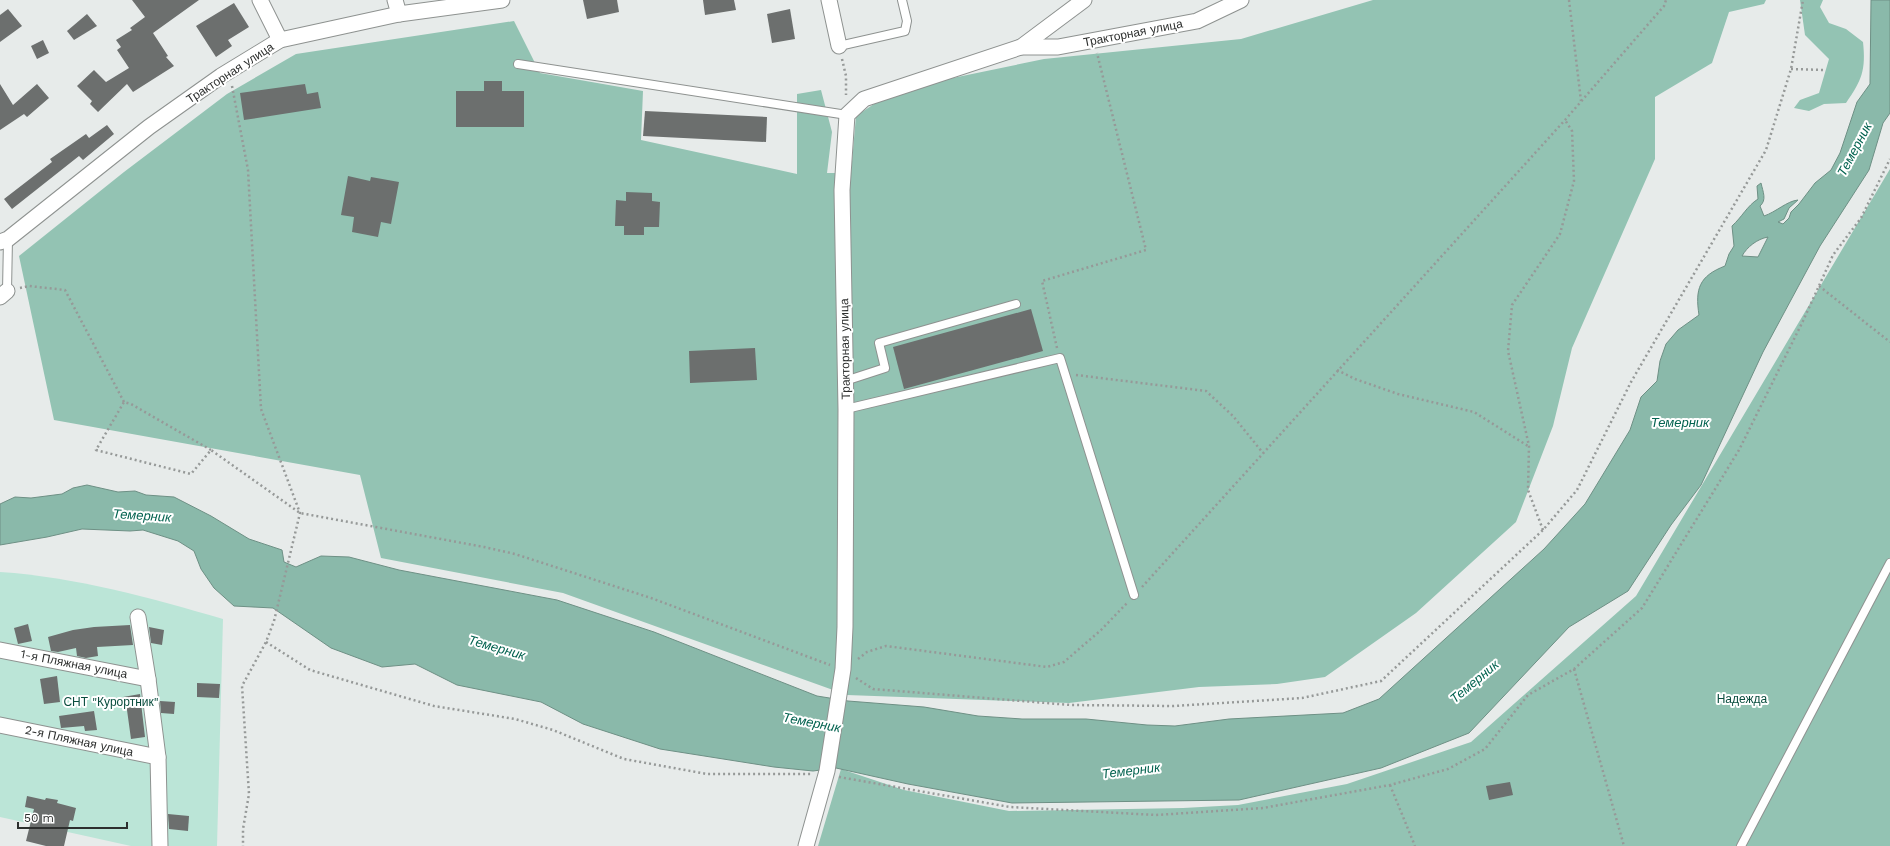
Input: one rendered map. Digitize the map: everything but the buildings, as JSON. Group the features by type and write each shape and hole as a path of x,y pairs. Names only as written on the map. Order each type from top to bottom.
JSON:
{"street":[{"path":"260,0 280,40"},
{"name":"Тракторная улица","path":"4,240 149,127 229,72 280,40 397,7 502,0"},
{"path":"829,0 839,46"},
{"name":"Тракторная улица","path":"1021,48 1084,0"},
{"name":"Тракторная улица","path":"806,846 827,773 843,669 845,627 846,409 842,190 847,115 864,99 1021,48 1058,47 1197,21 1241,0"},
{"path":"138,618 148,679 158,757 160,846"},
{"name":"1-я Пляжная улица","path":"0,650 148,679"},
{"name":"2-я Пляжная улица","path":"0,725 158,757"}],"lane":[{"path":"839,46 905,31 907,20 902,0"},
{"path":"518,64 847,115"},
{"path":"4,240 4,294"},
{"path":"845,381 885,368 879,343 1016,304"},
{"path":"846,409 1060,358 1134,595"},
{"path":"1741,846 1890,563"}],"path":[{"path":"1569,0 1581,102"},
{"path":"843,669 867,652 886,646 1046,667 1064,662 1101,630 1134,595 1565,120 1664,6 1666,0"},
{"path":"4,294 29,286 65,290 124,402 212,450 300,513 465,543 515,554 651,598 843,669 873,689 1071,705 1174,706 1302,698 1381,681 1543,530 1577,490 1631,382 1766,150 1791,69 1803,0"},
{"path":"1060,358 1042,281 1146,250 1094,40"},
{"path":"839,46 846,76 847,115"},
{"path":"1791,69 1824,70"},
{"path":"229,72 248,170 261,409 300,513 274,621 266,642 242,686 249,794 243,829 243,846"},
{"path":"1543,530 1528,490 1529,446 1508,351 1512,305 1560,234 1574,181 1572,131 1565,120"},
{"path":"266,642 310,670 434,706 515,719 552,730 624,759 707,774 827,773 1010,807 1156,815 1263,808 1390,784 1448,768 1485,749 1528,695 1574,669 1642,608 1739,450 1833,255 1860,218 1890,158"},
{"path":"1819,286 1890,342"},
{"path":"1337,370 1355,379 1398,394 1474,412 1529,446"},
{"path":"1065,374 1206,391 1234,416 1263,453"},
{"path":"124,402 96,450 191,474 212,450"},
{"path":"1574,669 1624,846"},
{"path":"1390,784 1415,846"}],"green space":[{"path":"1373,0 1766,0 1764,4 1729,12 1712,63 1655,97 1655,159 1572,348 1553,426 1516,522 1416,613 1325,677 1277,684 1199,687 1069,703 847,695 563,593 381,558 360,475 54,420 19,256 124,172 227,94 296,54 514,21 540,73 643,91 641,140 797,174 797,94 821,90 832,132 827,173 851,173 856,116 886,96 943,80 1044,59 1241,39"},
{"path":"1800,0 1823,0 1820,7 1829,23 1846,29 1863,42 1864,60 1862,74 1856,88 1846,103 1824,104 1809,111 1794,108 1800,100 1819,93 1829,59 1805,35"},
{"name":"Надежда","path":"1890,169 1890,846 818,846 841,769 904,790 1009,811 1183,808 1238,805 1347,784 1471,742 1636,596"},
{"name":"СНТ \"Курортник\"","path":"0,572 57,578 141,596 223,619 217,846 131,846 0,817"}],"water":[{"name":"Темерник","path":"1871,0 1890,0 1890,113 1883,123 1869,170 1820,246 1763,352 1701,485 1671,525 1628,591 1569,627 1469,733 1381,768 1239,800 1012,803 908,784 836,768 813,771 774,767 660,749 583,724 541,702 457,685 415,664 382,667 331,648 273,608 234,606 214,588 201,569 194,551 178,541 143,530 130,531 82,529 0,545 0,504 15,497 31,498 62,494 73,488 87,485 118,492 135,491 146,495 174,497 211,516 249,539 282,550 284,562 296,567 321,556 349,557 399,570 557,600 654,632 817,696 848,701 924,707 978,716 1022,719 1086,719 1175,726 1229,719 1343,713 1379,699 1544,549 1585,504 1630,430 1641,397 1657,381 1660,361 1666,344 1678,330 1699,315 1698,298 1701,284 1709,274 1725,266 1729,254 1734,246 1732,226 1758,199 1757,186 1761,183 1764,198 1760,206 1764,216 1790,202 1798,200 1789,208 1784,219 1778,222 1783,224 1815,183 1831,170 1840,153 1857,102 1870,84","holes":["1768,237 1758,257 1742,256 1753,244"]}]}
